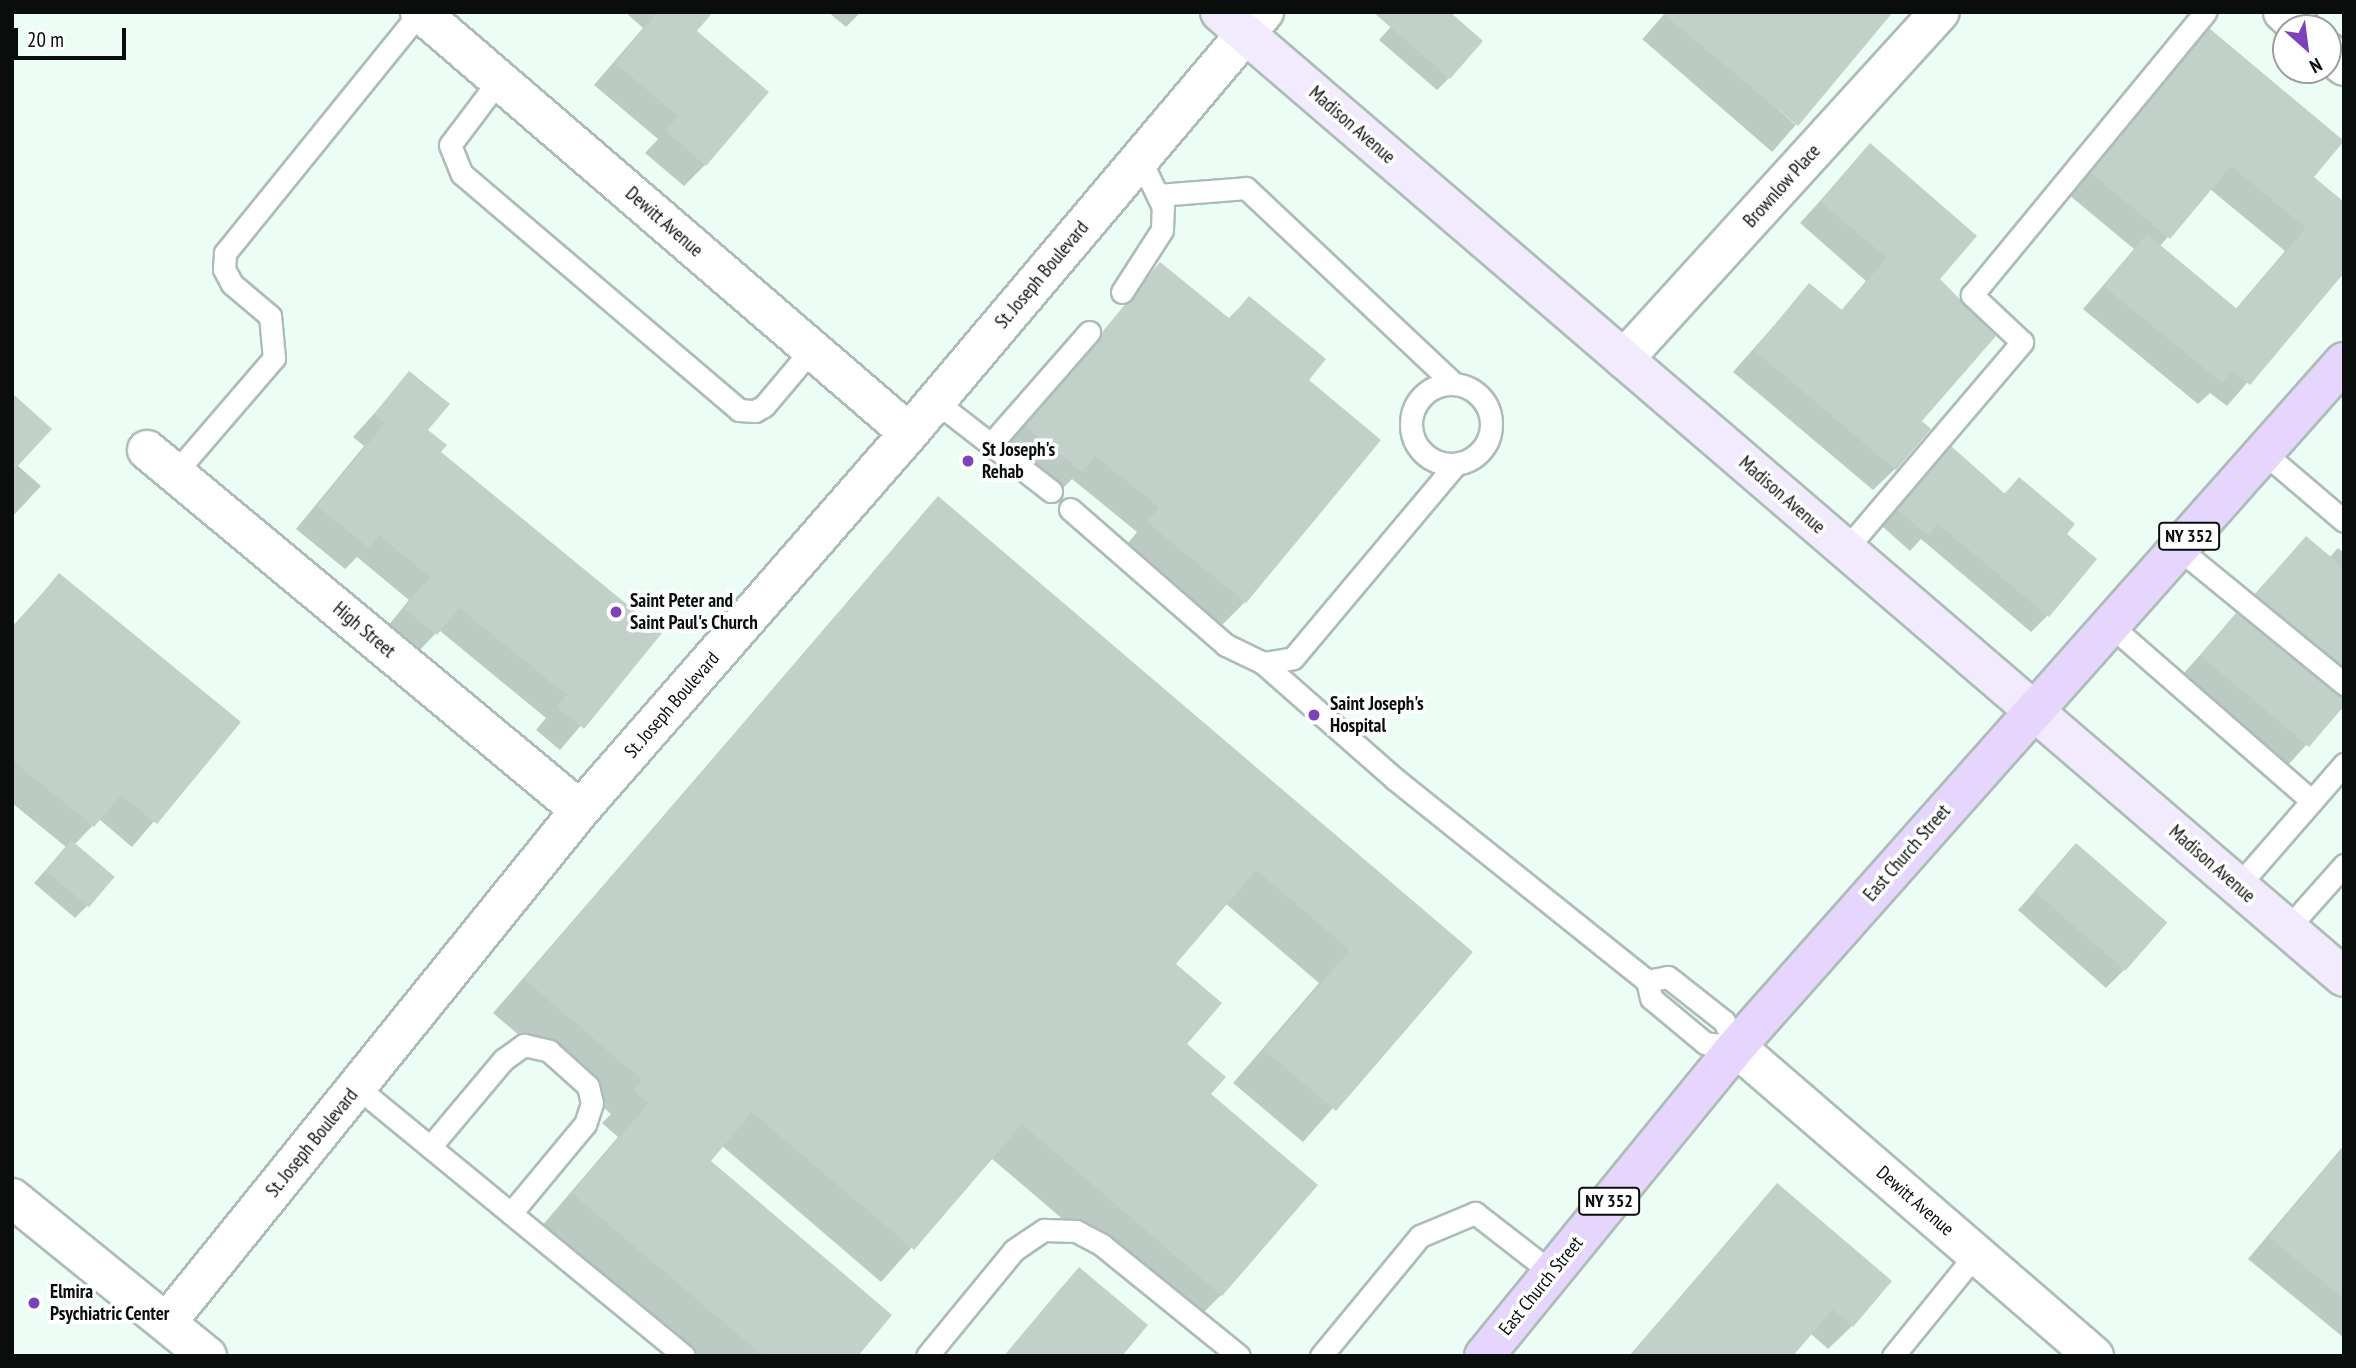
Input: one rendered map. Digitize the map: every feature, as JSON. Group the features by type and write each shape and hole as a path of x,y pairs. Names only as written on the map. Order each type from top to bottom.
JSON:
{"main road":[{"name":"Madison Avenue","path":"1243,20 1624,359 2344,977"},
{"name":"East Church Street","path":"1483,1356 1735,1046 2344,362"}],"street":[{"name":"Dewitt Avenue","path":"420,12 909,433"},
{"name":"Brownlow Place","path":"1624,359 1940,12"},
{"name":"St. Joseph Boulevard","path":"167,1322 580,810 909,433 1140,159 1243,20"},
{"name":"High Street","path":"161,462 580,810"},
{"name":"Dewitt Avenue","path":"1735,1046 2094,1356"},
{"path":"12,1198 207,1356"}],"lane":[{"path":"161,462 274,358 270,316 232,284 224,269 225,253 420,12"},
{"path":"1846,549 2022,342 1972,295 2205,12"},
{"path":"499,80 450,145 453,162 472,183 738,410 755,411 764,406 812,349"},
{"path":"1122,292 1162,230 1158,195 1140,159"},
{"path":"1158,195 1247,188 1453,383 1477,392 1491,415 1491,428 1480,452 1456,464 1293,657 1264,663"},
{"path":"991,444 1089,332"},
{"path":"1453,383 1439,385 1418,400 1410,426 1413,439 1431,459 1456,464"},
{"path":"935,401 1051,491"},
{"path":"2263,452 2344,522"},
{"path":"1070,509 1226,645 1264,663 1395,779 1647,981 1651,998 1705,1043 1735,1046 1724,1021 1668,977 1647,981"},
{"path":"2178,548 2344,684"},
{"path":"2110,625 2312,801"},
{"path":"2238,886 2344,764"},
{"path":"2287,929 2344,865"},
{"path":"430,1147 503,1060 524,1045 549,1051 588,1086 592,1103 585,1124 511,1213"},
{"path":"357,1087 684,1356"},
{"path":"1321,1356 1420,1236 1475,1213 1552,1272"},
{"path":"927,1356 1014,1250 1044,1230 1076,1231 1102,1245 1239,1356"},
{"path":"1893,1356 1976,1254"}],"building":[{"path":"658,12 713,12 697,31 769,92 706,166 666,131 678,116 615,63"},
{"path":"1373,12 1450,12 1483,41 1450,79"},
{"path":"1661,12 1893,12 1798,126"},
{"path":"2209,28 2272,81 2272,84 2276,84 2344,141 2314,177 2344,202 2344,273 2250,385 2232,371 2222,383 2104,286 2147,234 2237,309 2306,228 2231,166 2170,239 2090,172"},
{"path":"1870,143 1977,236 1940,279 1996,336 1922,421 1931,429 1896,470 1754,350 1809,283 1842,310 1887,258 1820,201"},
{"path":"1160,262 1230,319 1249,296 1326,359 1309,380 1381,440 1246,603 1147,522 1159,507 1095,456 1082,472 1025,426"},
{"path":"409,371 450,404 428,430 447,445 441,452 662,633 584,729 557,707 567,695 459,608 437,635 404,608 430,577 379,535 369,548 317,506 385,423 374,414"},
{"path":"12,393 52,429 12,472"},
{"path":"1951,446 2005,494 2019,477 2075,524 2067,534 2097,559 2049,617 1938,524 1928,535 1897,509"},
{"path":"938,496 1473,952 1336,1111 1264,1050 1350,950 1256,870 1176,964 1222,1003 1187,1044 1226,1077 1211,1094 1318,1185 1222,1296 1022,1124 914,1250 752,1112 711,1161 892,1315 858,1356 763,1356 572,1193 649,1103 633,1090 642,1080 524,979"},
{"path":"2306,536 2344,568 2344,667 2255,595"},
{"path":"59,573 241,722 157,824 121,795 94,827 12,760 12,630"},
{"path":"2236,613 2344,697 2344,706 2309,747 2200,655"},
{"path":"71,840 115,877 89,907 45,871"},
{"path":"2076,843 2167,922 2125,971 2034,891"},
{"path":"2344,1146 2344,1299 2269,1237"},
{"path":"1777,1183 1892,1281 1853,1327 1833,1309 1793,1356 1630,1356"},
{"path":"1079,1267 1148,1325 1122,1356 1004,1356"}],"place":[{"name":"St Joseph's Rehab","path":"968,461"},
{"name":"Saint Peter and Saint Paul's Church","path":"616,612"},
{"name":"Saint Joseph's Hospital","path":"1314,715"},
{"name":"Elmira Psychiatric Center","path":"34,1303"}]}
